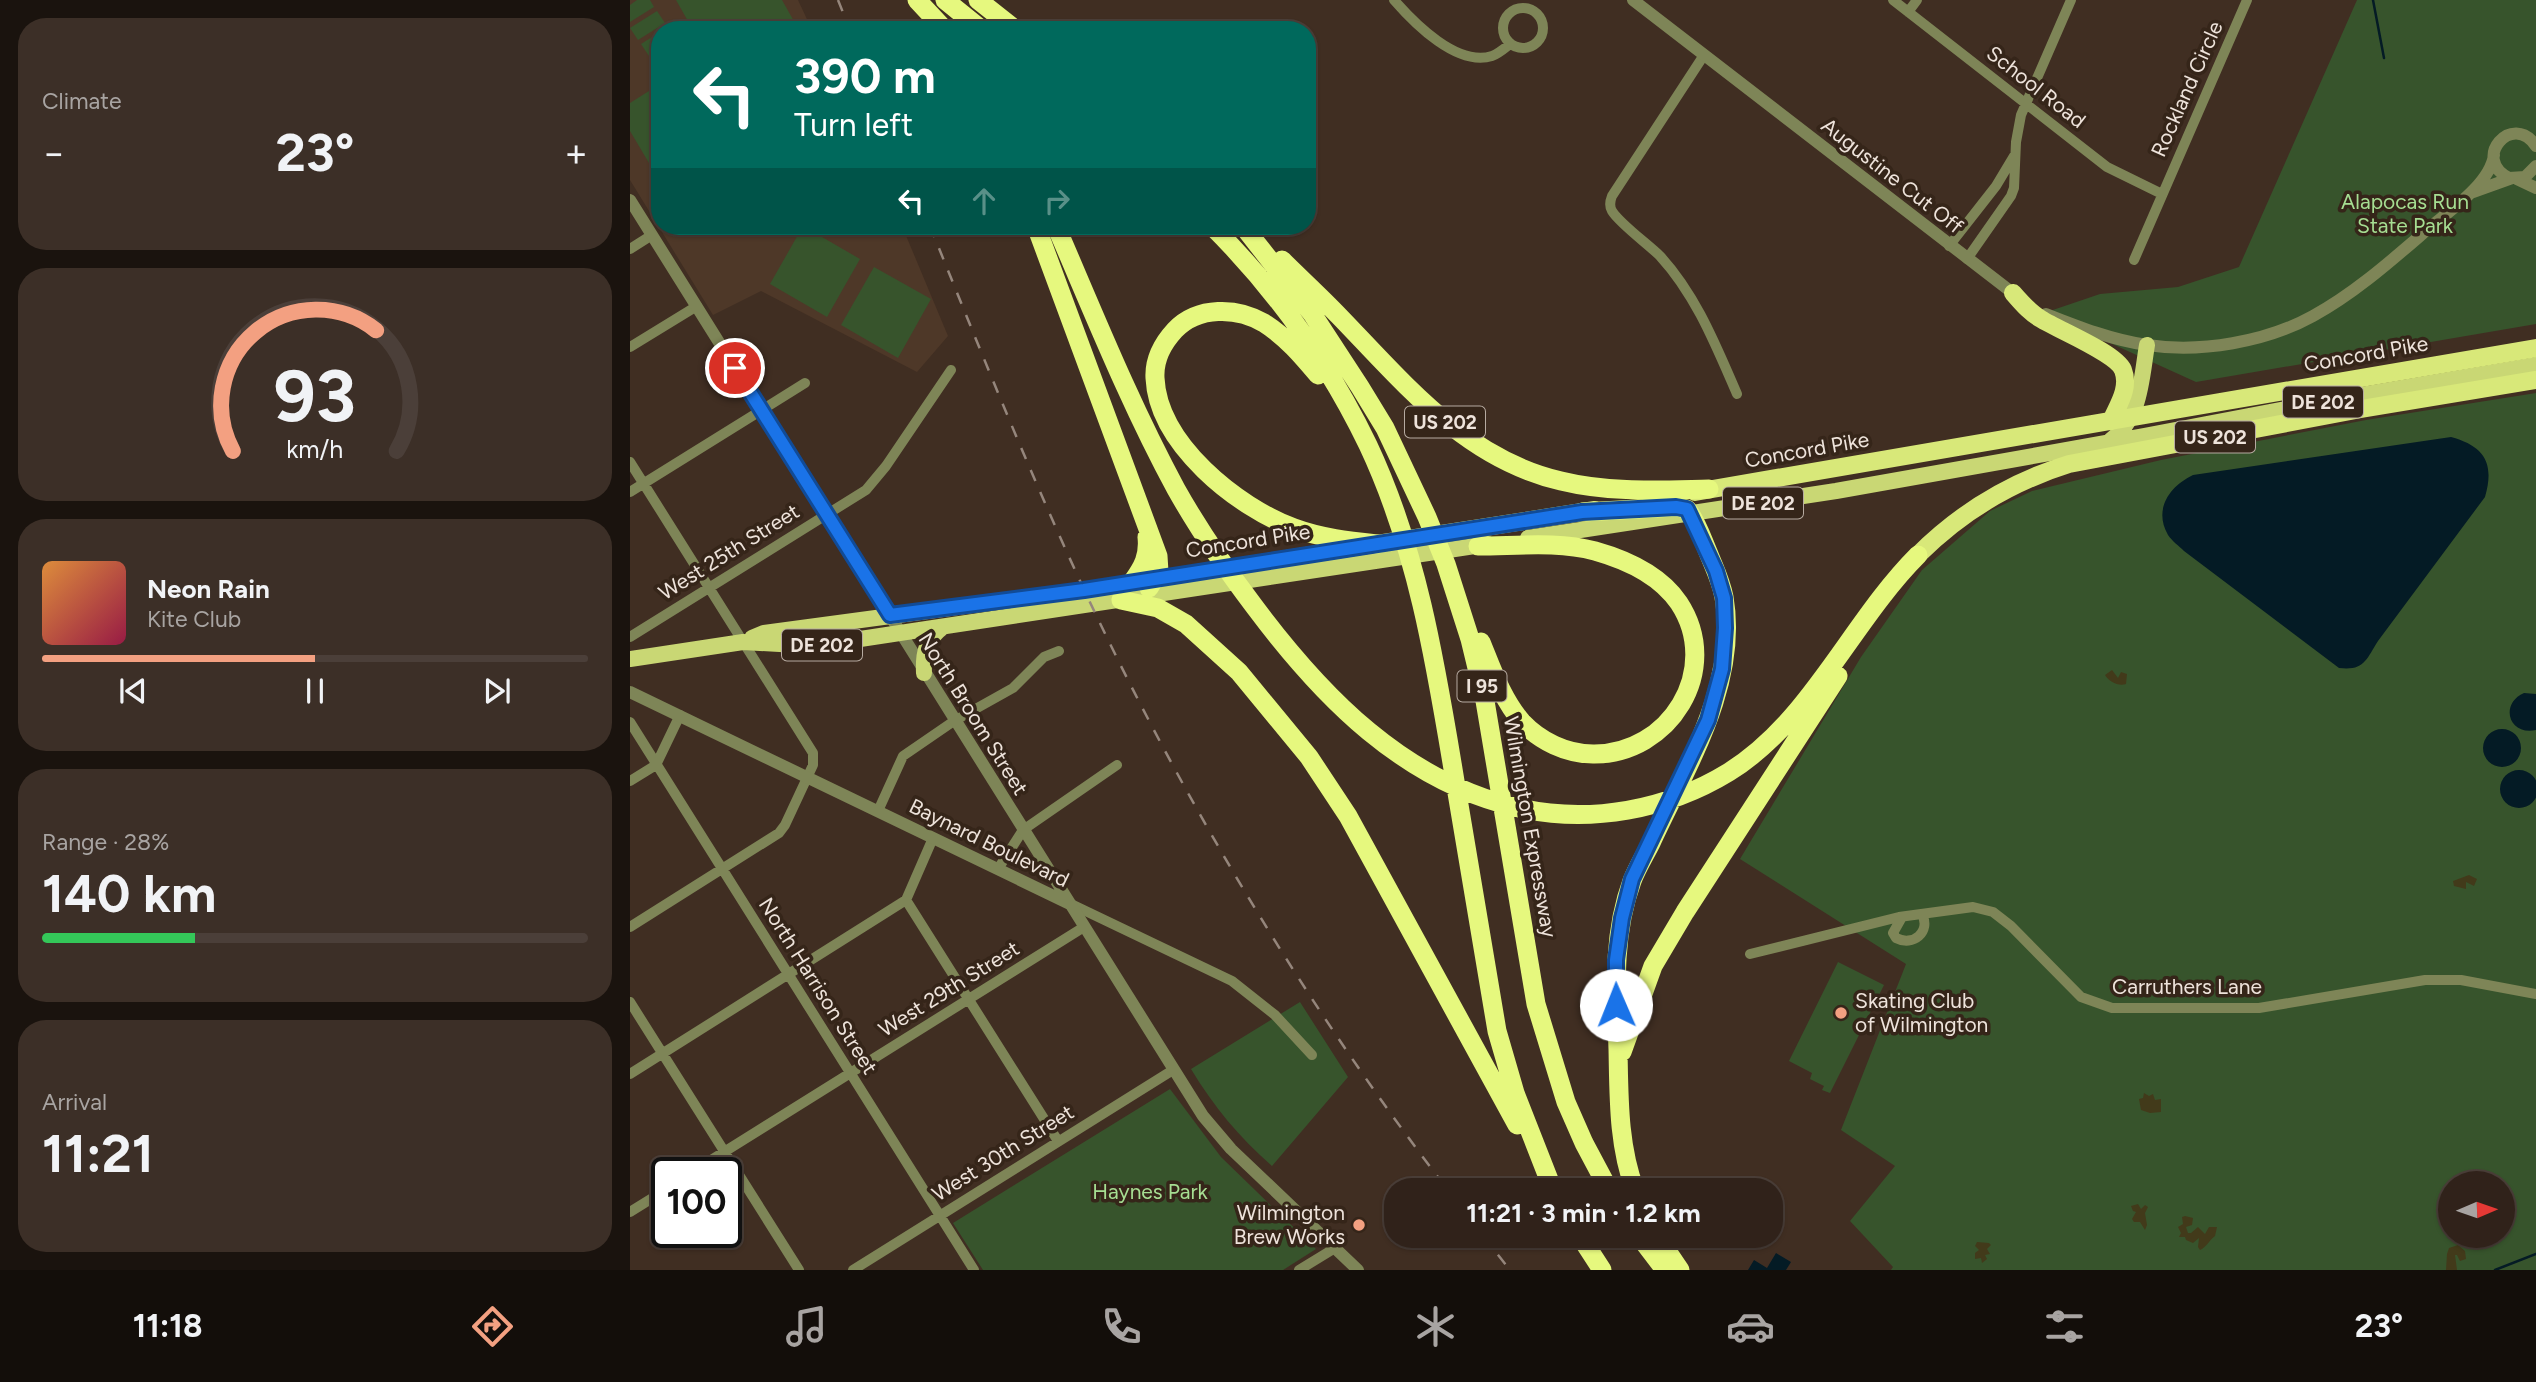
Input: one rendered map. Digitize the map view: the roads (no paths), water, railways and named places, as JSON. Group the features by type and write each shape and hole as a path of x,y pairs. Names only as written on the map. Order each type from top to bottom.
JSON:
{"highway":[{"path":"917,0 936,21"},
{"path":"945,0 971,21"},
{"path":"978,0 1005,21"},
{"path":"1039,235 1158,556 1159,572 1146,583"},
{"name":"US 202","path":"1060,235 1152,441 1187,508 1245,595 1288,650 1330,697 1380,741 1418,768 1459,788 1507,805 1564,815 1602,814 1657,803 1727,773 1764,745 1803,702 1880,597 1917,555 1948,527 1994,495 2038,475 2069,464 2361,409 2536,380"},
{"name":"I 95","path":"1220,235 1279,302 1323,365 1368,445 1396,513 1430,637 1497,1031 1515,1093 1548,1178"},
{"name":"Wilmington Expressway","path":"1252,235 1333,343 1385,428 1446,564 1478,670 1536,1004 1566,1102 1603,1178"},
{"name":"US 202","path":"1255,235 1338,314 1427,406 1457,432 1482,448 1536,473 1585,486 1636,490 1709,489"},
{"path":"2013,293 2036,316 2109,356 2120,365 2125,379 2124,390 2111,421"},
{"path":"1380,552 1292,528 1240,501 1209,474 1184,447 1158,396 1155,375 1161,349 1168,339 1187,321 1208,312 1219,311 1262,321 1292,345 1327,385 1396,513"},
{"name":"Concord Pike","path":"1380,552 1476,537 1582,512 1709,489 2536,348"},
{"path":"1399,458 1452,559 1504,695 1523,722 1540,737 1558,747 1595,754 1633,747 1652,737 1667,723 1687,693 1693,653 1691,633 1684,612 1662,584 1635,566 1581,547 1476,537"},
{"path":"1582,512 1676,507 1687,509 1716,571 1724,598 1722,669 1708,720 1632,879 1622,918 1616,960 1618,1066 1621,1133 1631,1178"},
{"path":"1618,1066 1653,966 1685,912 1917,555"},
{"path":"1121,600 1158,608 1186,624 1239,672 1309,757 1348,816 1546,1178"},
{"path":"1588,1248 1602,1270"},
{"path":"1648,1248 1665,1270"},
{"path":"1665,1248 1679,1270"}],"main road":[{"path":"2110,441 2126,428 2131,418 2136,405 2147,345"},
{"name":"Concord Pike","path":"1476,537 1690,513 1812,495 2362,394 2536,365"},
{"name":"Concord Pike","path":"1088,597 1146,583 1260,562 1380,552"},
{"name":"Concord Pike","path":"1088,597 1121,600 1380,552"},
{"path":"899,633 900,628 915,621 1146,583"},
{"name":"DE 202","path":"743,642 764,634 890,615 1088,597"},
{"name":"DE 202","path":"630,659 743,642 814,646 943,626 1088,597"},
{"path":"924,673 926,646 933,634 943,626"}],"street":[{"path":"1394,0 1411,19 1439,42 1458,52 1478,58 1493,56 1510,44"},
{"name":"Augustine Cut Off","path":"1633,0 2013,293 2044,313 2093,332 2147,345 2197,347 2243,340 2281,330 2312,317 2376,273 2470,194"},
{"name":"School Road","path":"1893,0 2108,167 2162,194"},
{"path":"1908,12 1917,0"},
{"path":"1967,259 2011,196 2014,188 2018,127 2071,0"},
{"name":"Rockland Circle","path":"2134,260 2247,0"},
{"path":"1704,55 1612,196 1610,204 1616,216 1661,258 1682,285 1710,332 1737,394"},
{"path":"2470,194 2489,170 2501,139 2536,128"},
{"path":"2514,134 2528,137 2536,146"},
{"path":"1949,246 1996,186 2015,153"},
{"path":"2494,155 2499,170 2536,188"},
{"path":"2470,194 2528,175 2536,166"},
{"name":"North Broom Street","path":"630,200 651,233"},
{"path":"630,249 652,235"},
{"name":"North Broom Street","path":"652,235 1173,1070 1223,1142 1358,1270"},
{"path":"630,347 696,306"},
{"name":"West 25th Street","path":"630,637 866,489 876,480 951,370"},
{"path":"630,492 805,383"},
{"path":"630,462 813,753 813,765 779,833 630,927"},
{"path":"878,811 903,756 954,721 1013,688 1044,657 1059,651"},
{"name":"Baynard Boulevard","path":"630,692 1232,981 1275,1015 1312,1055"},
{"path":"630,781 656,765 680,715"},
{"name":"North Harrison Street","path":"630,722 974,1270"},
{"path":"998,869 1023,830 1118,765"},
{"path":"630,1074 906,900 933,838"},
{"path":"906,900 1058,1141"},
{"name":"Carruthers Lane","path":"1750,954 1902,917 1973,907 1993,912 2011,926 2076,993 2087,1000 2112,1008 2259,1008 2425,980 2461,980 2536,994"},
{"path":"1902,917 1893,933 1896,938 1906,942 1915,939 1923,931 1925,921 1922,914"},
{"name":"West 29th Street","path":"717,1157 1084,927"},
{"path":"630,1002 799,1270"},
{"name":"West 30th Street","path":"853,1270 1173,1070"},
{"path":"630,1212 651,1199"},
{"path":"1299,1270 1335,1248"}],"water":[{"path":"2451,437 2472,445 2484,458 2489,475 2485,497 2367,659 2354,668 2339,668 2184,551 2170,537 2164,525 2162,516 2166,499 2177,485 2193,475"},
{"path":"2524,693 2536,694 2536,730 2519,728 2511,718 2512,704"},
{"path":"2502,729 2516,734 2521,748 2516,762 2502,767 2488,762 2483,748 2488,734"},
{"path":"2519,770 2533,775 2537,782 2537,796 2533,803 2519,808 2505,803 2500,789 2505,775"},
{"path":"1776,1253 1791,1262 1786,1270 1748,1270 1754,1260 1767,1268"}],"waterway":[{"path":"2373,0 2384,58"},
{"path":"2495,1270 2536,1254"}],"railway":[{"path":"838,0 846,21"},
{"path":"934,235 1053,520 1097,617 1173,766 1214,839 1303,984 1398,1124 1439,1178"},
{"path":"1493,1248 1510,1270"}],"place":[{"name":"Skating Club of Wilmington","path":"1841,1013"},
{"name":"Wilmington Brew Works","path":"1359,1225"}],"park label":[{"name":"Alapocas Run State Park","path":"2405,214"},
{"name":"Haynes Park","path":"1150,1192"}]}
